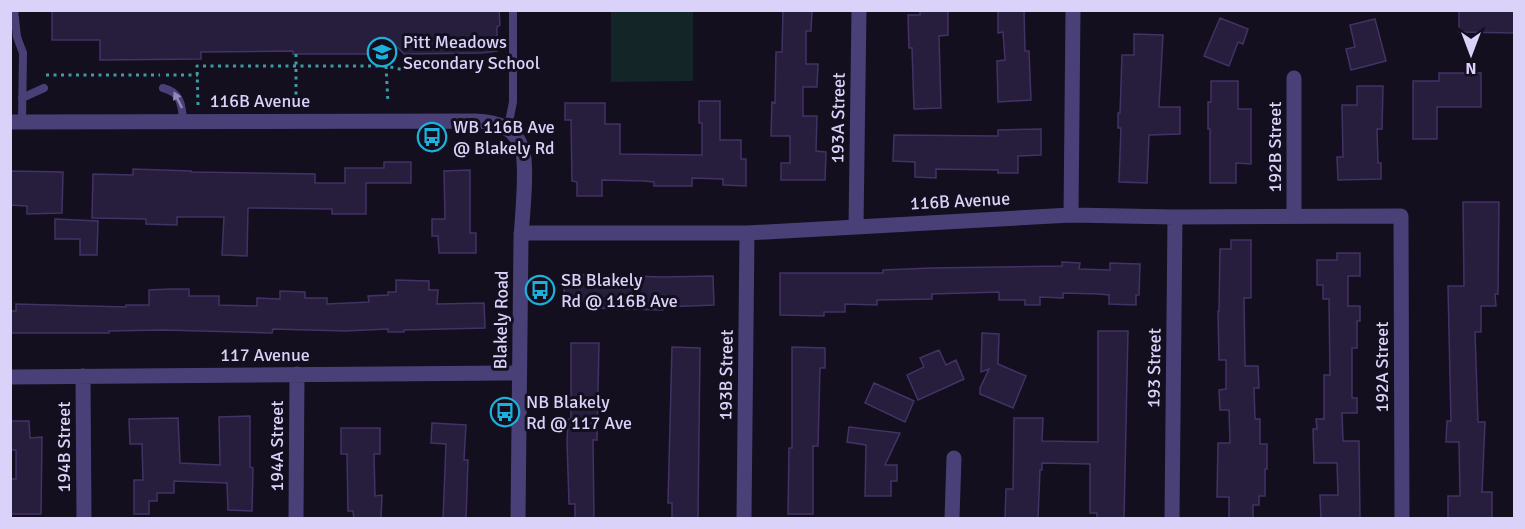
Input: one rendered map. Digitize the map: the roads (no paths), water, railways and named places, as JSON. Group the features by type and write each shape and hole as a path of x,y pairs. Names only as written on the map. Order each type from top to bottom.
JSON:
{"street":[{"name":"193A Street","path":"856,226 859,10"},
{"path":"1071,215 1073,10"},
{"name":"192B Street","path":"1294,78 1294,216"},
{"name":"116B Avenue","path":"16,122 475,121 508,128"},
{"name":"Blakely Road","path":"508,128 518,139 524,160 518,519"},
{"name":"116B Avenue","path":"521,233 747,232 1071,215 1401,216"},
{"name":"192A Street","path":"1401,216 1402,519"},
{"name":"193 Street","path":"1172,519 1175,217"},
{"name":"193B Street","path":"744,519 747,232"},
{"name":"117 Avenue","path":"10,377 519,373"},
{"name":"194A Street","path":"296,519 297,374"},
{"name":"194B Street","path":"83,376 84,519"},
{"path":"952,519 954,458"}],"lane":[{"path":"14,10 17,37 23,53 22,98 16,122"},
{"path":"508,128 513,102 513,13"},
{"path":"22,98 44,88"},
{"path":"163,88 172,90 178,96 182,106 183,120"}],"place":[{"name":"Pitt Meadows Secondary School","path":"382,52"},
{"name":"WB 116B Ave @ Blakely Rd","path":"432,137"},
{"name":"SB Blakely Rd @ 116B Ave","path":"540,290"},
{"name":"NB Blakely Rd @ 117 Ave","path":"505,412"}]}
